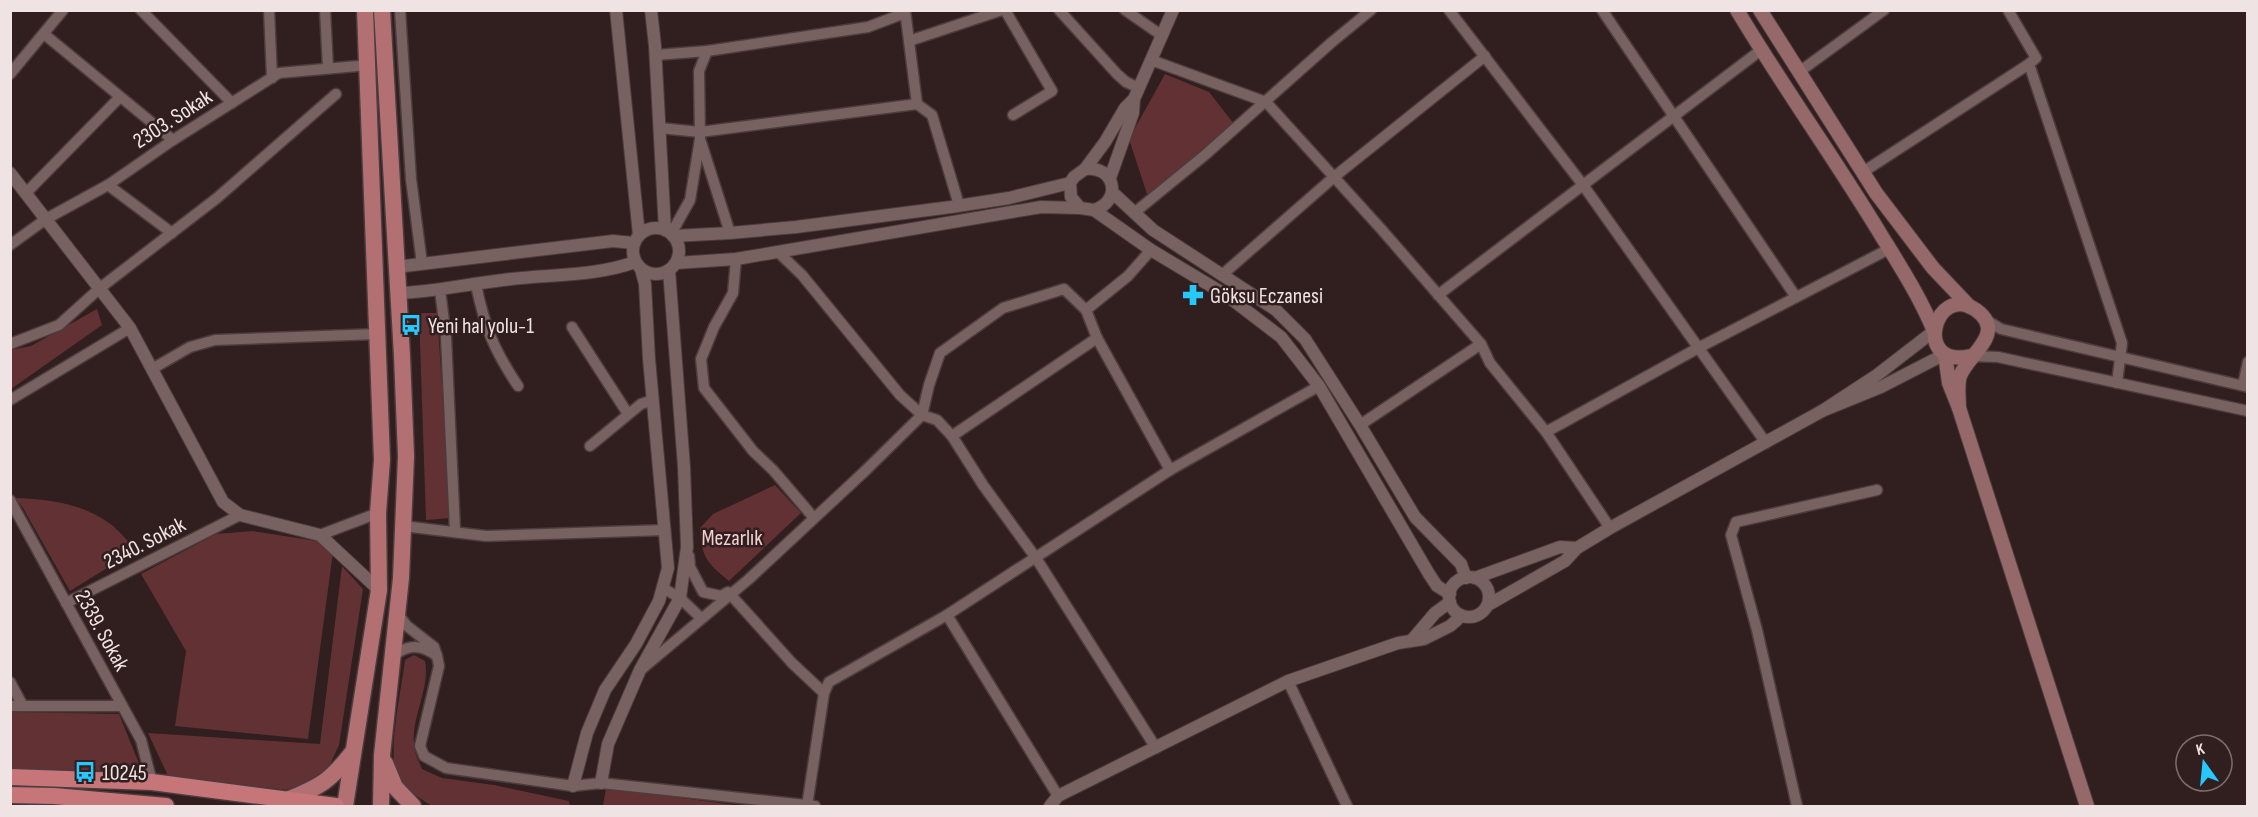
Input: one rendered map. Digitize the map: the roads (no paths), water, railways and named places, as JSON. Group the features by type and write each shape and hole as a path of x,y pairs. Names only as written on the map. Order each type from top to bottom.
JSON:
{"highway":[{"path":"10,777 152,782 336,807"},
{"path":"10,795 54,796 166,807"}],"main road":[{"path":"345,807 379,590 378,513 382,460 369,65 365,10"},
{"path":"381,807 382,755 397,613 406,456 382,10"},
{"path":"1737,10 1924,305 1938,347 1945,354 1962,358 1971,356"},
{"path":"1760,10 1863,172 1933,268 1983,318 1987,326 1984,344 1971,356 1959,377 1959,408"},
{"path":"1934,331 1935,323 1946,310 1953,306 1970,307"},
{"path":"1945,354 1949,383 2087,807"},
{"path":"294,802 337,773 354,750"},
{"path":"382,755 395,787 413,807"}],"street":[{"path":"10,74 63,10"},
{"path":"141,10 232,103"},
{"path":"269,10 272,78"},
{"path":"325,10 328,68"},
{"path":"400,10 411,179 422,264"},
{"path":"573,786 587,733 605,690 636,644 659,600 668,568 652,400 645,284 633,253 636,239 616,10"},
{"path":"398,293 440,290 501,280 621,267 638,266 650,273 660,274 672,266 679,254 678,244 670,233 651,10"},
{"path":"909,41 1004,10 1052,91 1013,115"},
{"path":"1059,10 1137,94"},
{"path":"1125,10 1161,35"},
{"path":"1094,210 1106,204 1112,192 1110,178 1133,113 1137,94 1173,10"},
{"path":"1134,213 1371,10"},
{"path":"1449,10 1583,185 1766,443"},
{"path":"1602,10 1796,297"},
{"path":"1799,72 1884,10"},
{"path":"1863,172 2036,58 2008,10"},
{"path":"656,55 707,51 868,27 905,12 917,104"},
{"path":"44,34 173,140"},
{"path":"670,233 690,200 700,135 699,71 707,51"},
{"path":"1438,295 1761,51"},
{"path":"1222,275 1334,177 1485,57"},
{"path":"1150,60 1266,102 1480,344 1490,363 1546,432 1610,528"},
{"path":"2029,64 2122,343 2116,383"},
{"name":"2303. Sokak","path":"10,245 46,219 108,185 173,140 279,73 369,65"},
{"path":"10,344 59,325 100,288 217,198 336,94"},
{"path":"1080,208 1071,197 1070,183 1085,169 1105,142 1125,108 1137,94"},
{"path":"26,193 120,97"},
{"path":"660,128 700,135 917,104 932,115 959,205"},
{"path":"700,135 730,233"},
{"path":"1085,169 1099,169 1110,178"},
{"path":"10,173 130,328 222,502 240,515 320,535 379,590"},
{"path":"396,267 636,239 646,230 656,228 670,233 730,233 959,205 1009,198 1070,183"},
{"path":"108,185 172,233"},
{"path":"672,266 736,259 1041,207 1094,210 1151,250 1226,295 1267,324 1281,337 1319,386 1429,574 1437,586 1450,598 1454,610 1460,615 1476,616 1484,612 1489,597 1487,588 1482,582 1471,578 1461,564 1415,517 1305,339 1276,310 1153,230 1112,192"},
{"path":"1546,432 1700,347 1889,249"},
{"path":"1086,310 1128,276 1151,250"},
{"path":"778,252 802,275 900,395 922,415 937,420 952,436 983,485 1036,558 1156,748"},
{"path":"736,259 733,292 714,327 701,360 704,388 753,452 773,470 814,518"},
{"path":"672,266 687,547 690,567 703,592 721,596 739,586"},
{"path":"476,285 492,344 518,386"},
{"path":"640,670 739,586 922,415 940,353 1003,308 1064,289 1086,310 1097,338 1170,470"},
{"path":"440,290 446,337 455,530"},
{"path":"1983,318 2001,329 2245,386 2247,362"},
{"path":"572,327 628,414"},
{"path":"10,400 130,328"},
{"path":"1488,604 1565,561 1577,548 1610,528 1822,411 1877,375 1934,331"},
{"path":"152,369 190,347 215,340 377,334"},
{"path":"952,436 1097,338"},
{"path":"1360,425 1480,344"},
{"path":"1822,411 1881,387 1945,354"},
{"path":"1971,356 1998,357 2247,411"},
{"path":"397,613 407,626 434,647 437,656 439,666 422,728 420,746 424,756 446,768 573,786 600,783 811,806 824,693 829,682 947,615 1170,470 1319,386"},
{"path":"590,446 641,404 652,400"},
{"path":"1797,807 1757,630 1731,535 1736,522 1877,490"},
{"name":"2339. Sokak","path":"10,500 141,740 152,782"},
{"path":"320,535 378,513"},
{"name":"2340. Sokak","path":"66,603 240,515"},
{"path":"403,526 455,530 486,536 665,530"},
{"path":"600,783 608,744 640,670 680,598 687,547"},
{"path":"1412,640 1450,598 1453,586 1459,580 1471,578 1560,547 1577,548"},
{"path":"663,588 680,598 701,618"},
{"path":"730,594 792,663 824,693"},
{"path":"947,615 1058,796"},
{"path":"1050,807 1058,796 1288,681 1412,640 1424,639 1450,626 1460,615"},
{"path":"393,656 404,647 412,647 428,650 437,656"},
{"path":"1288,681 1347,807"},
{"path":"10,682 23,706"},
{"path":"10,706 122,706"}],"place":[{"name":"Göksu Eczanesi","path":"1193,295"},
{"name":"Yeni hal yolu-1","path":"411,325"},
{"name":"10245","path":"85,772"}],"park label":[{"name":"Mezarlık","path":"732,537"}]}
